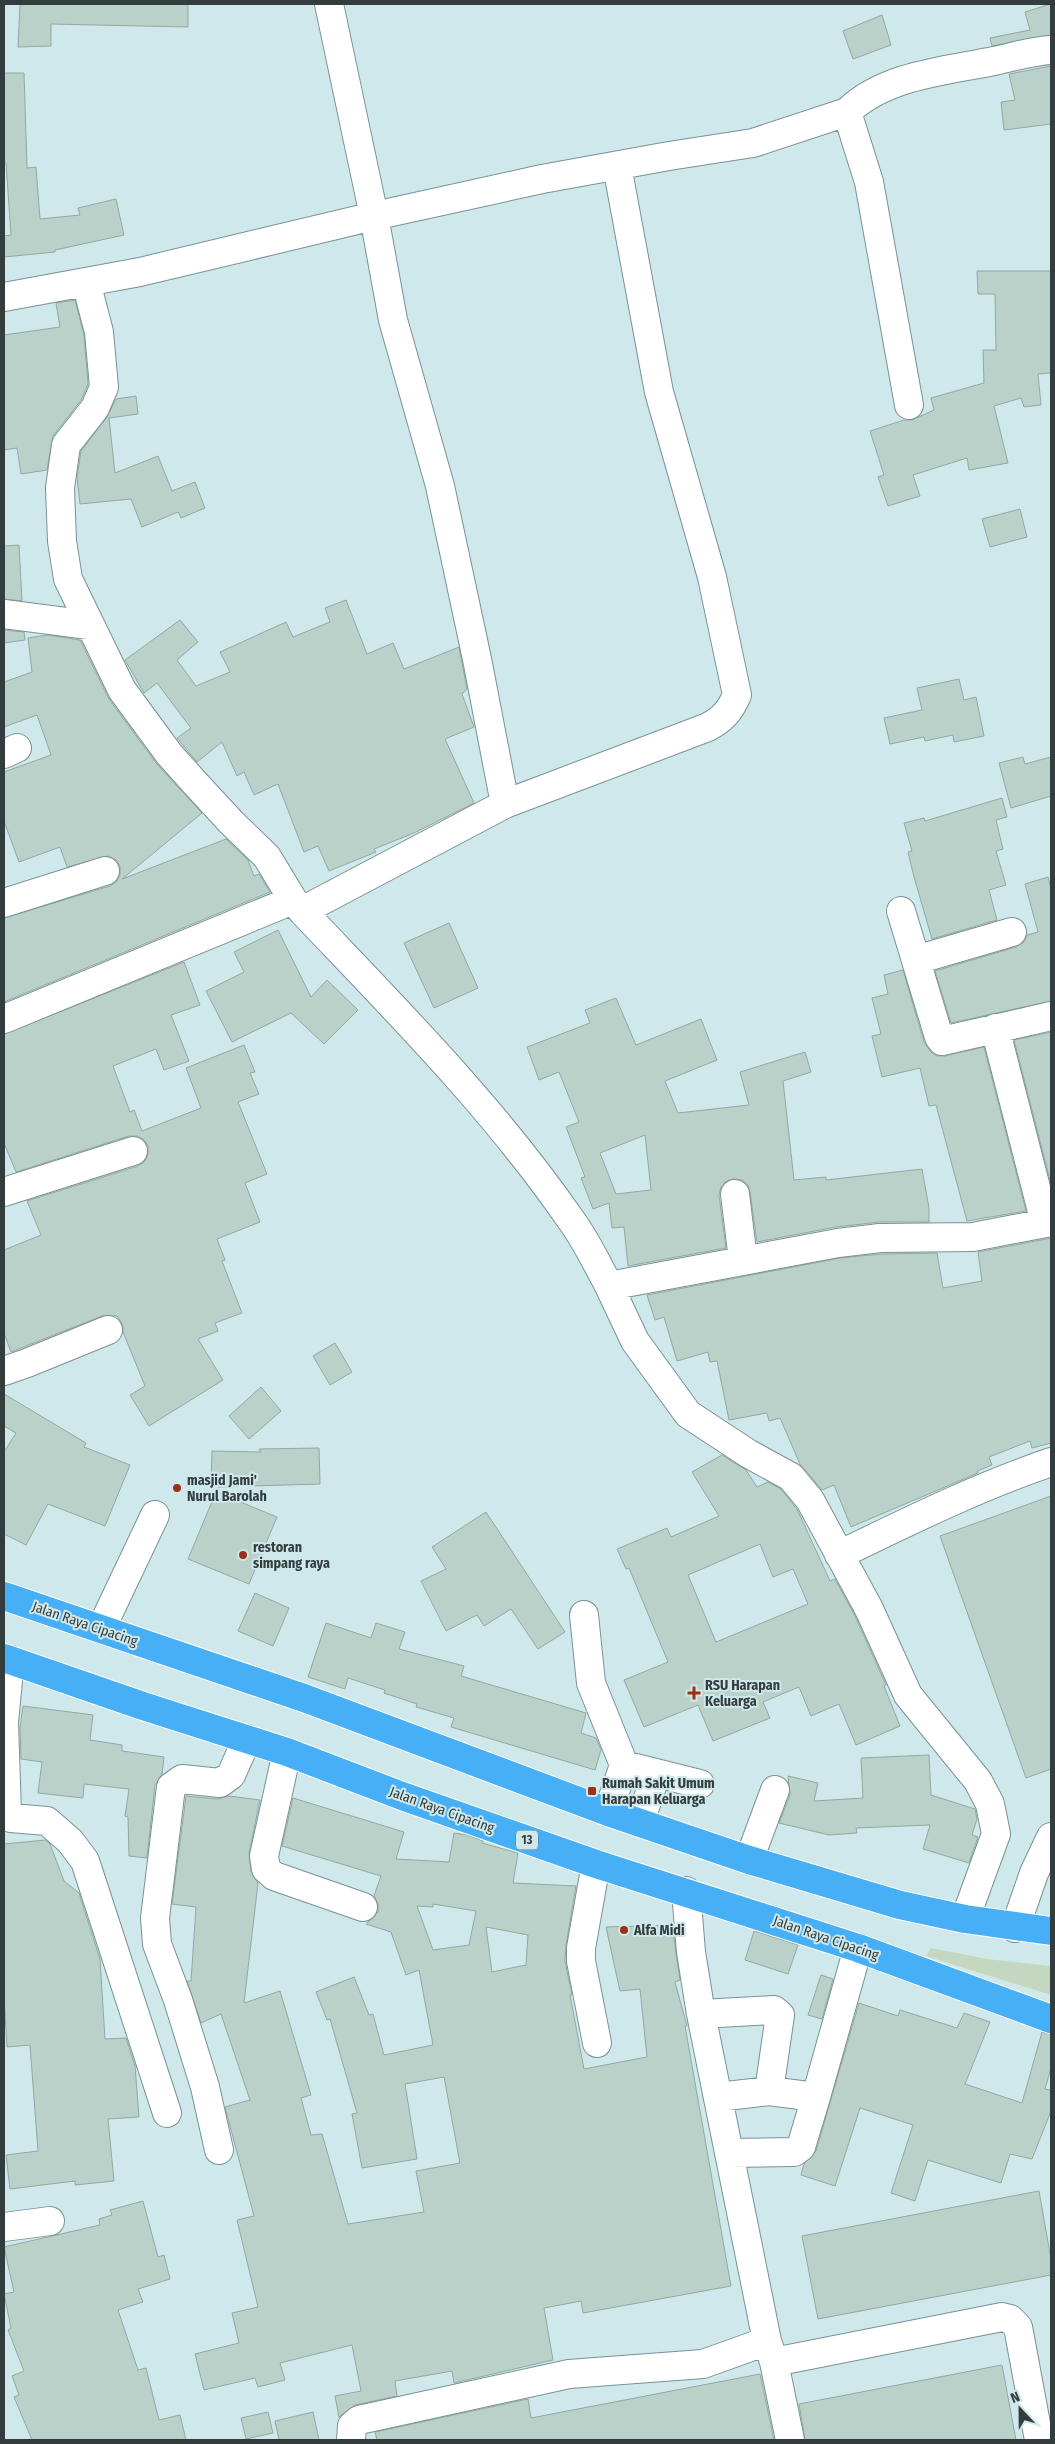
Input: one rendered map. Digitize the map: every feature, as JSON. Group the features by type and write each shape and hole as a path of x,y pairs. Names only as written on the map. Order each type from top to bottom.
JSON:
{"highway":[{"name":"Jalan Raya Cipacing","path":"4,1596 304,1698 608,1812 749,1860 900,1905 1015,1928 1051,1931"},
{"name":"Jalan Raya Cipacing","path":"7,1659 287,1752 402,1796 596,1864 858,1948 1051,2019"}],"street":[{"path":"329,4 374,216 393,320 440,486 477,658 505,804"},
{"path":"4,297 140,272 374,216 618,166 753,143 847,112 856,102 880,90 930,72 1051,50"},
{"path":"847,112 869,182 909,406"},
{"path":"4,1019 298,905 505,804 708,728 730,711 737,695 712,577 659,392 618,166"},
{"path":"86,282 99,332 104,387 95,408 66,445 60,488 62,541 68,579 122,690 194,782 267,857 298,905 455,1072 488,1110 572,1221 609,1286 635,1341 688,1414 749,1454 791,1477 818,1512 869,1609 908,1695 978,1780 990,1804 996,1834 965,1919"},
{"path":"4,614 89,625"},
{"path":"4,903 105,871"},
{"path":"901,911 938,1037 942,1041 1051,1016"},
{"path":"916,960 1012,932"},
{"path":"609,1286 838,1243 880,1238 973,1238 1048,1222 995,1028"},
{"path":"4,1192 132,1151"},
{"path":"735,1194 743,1260"},
{"path":"4,1371 108,1330"},
{"path":"839,1554 1020,1473 1051,1462"},
{"path":"101,1629 154,1515"},
{"path":"584,1616 591,1683 624,1765 608,1812"},
{"path":"7,1659 4,1722 8,1813 11,1818 18,1820 48,1821 70,1841 85,1861 167,2113"},
{"path":"219,2150 205,2087 178,2000 157,1944 155,1918 170,1787 182,1779 220,1782 231,1775 247,1739"},
{"path":"287,1752 264,1856 266,1869 274,1876 363,1908"},
{"path":"624,1765 700,1784"},
{"path":"640,1822 656,1774"},
{"path":"749,1860 775,1790"},
{"path":"1015,1928 1034,1873 1051,1837"},
{"path":"596,1864 581,1948 581,1961 597,2043"},
{"path":"686,1892 691,1952 701,2014 790,2440"},
{"path":"729,2153 794,2152 801,2147 858,1948"},
{"path":"701,2014 778,2011 780,2014 770,2090"},
{"path":"718,2097 770,2090 816,2097"},
{"path":"4,2227 50,2221"},
{"path":"351,2440 352,2426 359,2420 569,2374 703,2364 771,2351 1002,2317 1010,2319 1018,2328 1039,2440"}],"green space":[{"path":"931,1948 987,1959 1051,1966 1051,1995 926,1956"}],"building":[{"path":"20,4 188,4 188,27 51,24 51,46 18,47"},
{"path":"1051,4 1051,35 992,46 990,38 1030,30 1025,12"},
{"path":"882,15 891,45 853,59 843,31"},
{"path":"1051,66 1051,124 1004,130 1001,102 1015,100 1009,74"},
{"path":"4,73 24,73 27,168 36,167 40,219 80,215 78,208 116,199 124,235 55,250 55,252 4,257 4,236 11,235 6,163 4,163"},
{"path":"977,271 1051,271 1051,373 1038,374 1041,405 1024,407 1021,398 994,406 1008,463 969,470 967,458 913,475 920,496 888,506 878,477 884,475 870,431 904,420 912,420 934,410 931,398 984,383 983,350 996,350 995,294 978,294"},
{"path":"75,300 84,335 88,384 81,400 53,436 47,470 21,474 17,448 4,450 4,335 60,327 56,303"},
{"path":"136,396 138,414 109,418 115,473 158,456 172,491 195,482 205,508 181,518 178,512 142,527 131,499 80,504 77,478 81,451 107,417 116,399"},
{"path":"1020,509 1027,537 990,547 982,519"},
{"path":"19,545 22,601 4,599 4,546"},
{"path":"346,600 367,654 393,643 404,669 459,647 467,689 462,694 474,727 445,739 474,803 414,833 374,849 376,852 329,871 318,846 304,852 278,784 254,795 244,772 237,776 222,742 197,762 177,738 191,728 157,683 144,693 125,660 180,620 198,642 177,660 196,686 230,672 220,652 286,622 293,637 330,622 325,608"},
{"path":"4,630 24,632 25,640 4,643"},
{"path":"48,635 80,640 109,699 156,763 202,813 122,879 226,839 248,860 254,876 259,874 270,892 4,1002 4,918 110,886 117,881 120,874 120,866 116,860 108,856 67,867 60,847 19,862 4,821 4,772 51,755 37,715 4,727 4,682 32,672 28,638"},
{"path":"959,679 964,700 976,697 984,736 954,742 953,735 925,741 924,737 890,744 884,718 922,710 917,688"},
{"path":"1023,757 1025,764 1051,757 1051,796 1011,808 999,763"},
{"path":"1002,798 1007,817 996,820 1003,849 996,851 1006,885 989,890 997,920 932,939 914,877 908,852 912,851 904,823 924,818 925,821"},
{"path":"1048,877 1051,888 1051,1001 951,1023 935,971 1016,947 1024,942 1027,935 1038,932 1025,884"},
{"path":"449,923 478,988 434,1008 404,943"},
{"path":"278,930 311,997 327,980 358,1010 324,1044 291,1013 232,1042 206,991 244,972 234,952"},
{"path":"184,962 200,1005 171,1015 189,1061 164,1070 156,1049 113,1066 130,1112 134,1110 142,1131 201,1108 186,1068 244,1045 255,1072 250,1073 259,1094 238,1102 267,1174 245,1183 260,1222 217,1239 225,1260 222,1261 242,1313 215,1323 218,1331 198,1339 223,1380 149,1426 130,1395 145,1386 123,1332 123,1325 117,1316 102,1316 11,1352 4,1333 4,1250 41,1235 27,1201 138,1166 145,1161 148,1154 148,1146 144,1140 137,1136 129,1136 16,1172 4,1143 4,1034"},
{"path":"903,970 924,1042 930,1051 937,1056 945,1056 984,1047 1026,1211 967,1221 936,1105 929,1106 920,1068 882,1077 872,1036 881,1034 872,998 888,994 884,975"},
{"path":"616,998 636,1045 701,1019 717,1060 665,1081 678,1113 749,1105 740,1072 805,1052 811,1072 783,1081 794,1180 826,1177 826,1180 922,1169 929,1208 929,1222 880,1222 836,1227 757,1242 748,1185 742,1180 733,1179 725,1182 721,1187 719,1195 726,1248 628,1266 624,1227 612,1228 609,1203 593,1209 581,1178 585,1177 566,1127 579,1122 559,1072 539,1080 527,1047 590,1023 585,1010","holes":["645,1135 651,1190 616,1194 600,1153"]},
{"path":"1051,1032 1051,1184 1014,1040"},
{"path":"1051,1238 1051,1443 1032,1448 1030,1441 989,1457 992,1465 977,1471 978,1473 851,1527 834,1485 822,1490 800,1464 780,1418 769,1421 767,1413 729,1420 717,1361 710,1362 708,1352 677,1361 664,1317 655,1320 647,1295 840,1258 881,1254 937,1253 943,1288 982,1281 978,1252"},
{"path":"335,1343 352,1372 330,1385 313,1356"},
{"path":"261,1387 281,1411 249,1439 229,1416"},
{"path":"4,1394 86,1443 84,1447 130,1465 105,1526 48,1504 26,1545 4,1534 4,1452 16,1433 4,1426"},
{"path":"319,1448 320,1484 218,1487 219,1483 211,1483 212,1451 261,1452 259,1449"},
{"path":"722,1455 746,1470 757,1487 768,1482 781,1489 797,1509 830,1581 835,1579 855,1616 886,1685 884,1686 900,1726 856,1745 839,1704 811,1716 799,1687 763,1702 770,1718 713,1741 698,1705 644,1727 624,1680 668,1662 629,1568 626,1569 617,1549 667,1528 671,1537 719,1516 692,1472","holes":["760,1544 773,1577 793,1569 808,1604 716,1642 688,1575"]},
{"path":"216,1492 277,1517 249,1584 188,1559"},
{"path":"1051,1496 1051,1769 1026,1778 940,1536"},
{"path":"486,1512 565,1632 538,1649 511,1609 484,1626 477,1615 446,1631 421,1581 446,1569 432,1547"},
{"path":"255,1593 289,1608 273,1646 238,1631"},
{"path":"326,1623 371,1638 376,1623 405,1632 399,1649 464,1666 461,1676 586,1713 581,1733 596,1738 601,1750 595,1770 451,1727 454,1718 416,1707 417,1704 384,1693 385,1690 348,1678 345,1689 308,1677"},
{"path":"23,1706 93,1715 90,1740 122,1745 122,1751 164,1757 162,1774 155,1785 147,1858 129,1856 128,1817 125,1816 129,1789 84,1784 83,1798 38,1793 42,1762 21,1759 20,1727"},
{"path":"929,1755 931,1795 975,1809 977,1819 972,1835 978,1837 969,1863 923,1849 930,1825 856,1828 857,1833 829,1835 779,1823 790,1795 788,1776 818,1783 814,1801 863,1798 861,1758"},
{"path":"186,1796 218,1799 229,1796 260,1800 249,1853 251,1871 258,1883 244,2003 280,1991 311,2095 301,2098 311,2135 322,2134 348,2224 424,2212 416,2171 460,2163 444,2077 405,2084 417,2159 362,2168 352,2114 357,2113 330,2019 327,2020 316,1992 354,1977 369,2015 373,2014 384,2055 433,2045 419,1970 406,1975 391,1932 366,1924 378,1912 378,1904 374,1896 381,1876 282,1846 293,1798 404,1832 396,1859 449,1862 454,1833 467,1835 483,1841 482,1843 518,1853 513,1883 576,1886 565,1961 584,2069 647,2057 640,1989 620,1991 606,1927 672,1925 680,1980 675,1982 687,2026 685,2026 731,2286 583,2313 581,2301 544,2308 553,2360 454,2383 452,2371 395,2381 397,2396 355,2405 339,2417 335,2396 361,2391 352,2345 280,2363 285,2380 258,2387 255,2378 204,2390 195,2354 239,2343 232,2313 258,2307 237,2220 254,2216 225,2107 250,2100 221,2014 201,2023 187,1981 191,1981 196,1907 172,1904","holes":["433,1904 476,1911 469,1945 433,1950 417,1906 433,1907","486,1927 528,1935 526,1965 492,1972"]},
{"path":"45,1840 50,1844 64,1881 79,1893 100,1959 105,2039 126,2038 135,2066 139,2117 108,2119 114,2181 75,2185 75,2181 10,2189 6,2155 38,2151 30,2045 7,2047 4,1996 4,1844"},
{"path":"754,1931 798,1945 788,1974 745,1960"},
{"path":"821,1975 833,1979 822,2019 808,2015"},
{"path":"859,2003 898,2016 900,2010 957,2028 964,2013 990,2022 965,2084 1022,2103 1042,2032 1051,2034 1051,2068 1045,2089 1051,2090 1051,2111 1032,2159 1010,2154 1001,2183 928,2160 915,2201 891,2193 913,2125 860,2108 835,2186 801,2175 804,2164 816,2151"},
{"path":"1039,2191 1051,2259 1051,2275 818,2319 802,2236"},
{"path":"143,2201 158,2257 164,2255 170,2279 138,2289 143,2302 118,2310 138,2370 146,2368 159,2420 180,2415 186,2440 32,2440 14,2397 19,2395 12,2376 24,2371 8,2330 11,2328 4,2294 14,2292 4,2247 100,2225 99,2219 112,2215 110,2210"},
{"path":"1002,2365 1016,2440 805,2440 799,2404"},
{"path":"760,2374 774,2440 377,2440 375,2432 528,2399 531,2418"},
{"path":"268,2412 273,2433 246,2439 241,2418"},
{"path":"313,2412 319,2440 279,2440 275,2421"}],"place":[{"name":"masjid Jami' Nurul Barolah","path":"177,1488"},
{"name":"restoran simpang raya","path":"243,1555"},
{"name":"RSU Harapan Keluarga","path":"694,1693"},
{"name":"Rumah Sakit Umum Harapan Keluarga","path":"592,1791"},
{"name":"Alfa Midi","path":"624,1930"}]}
